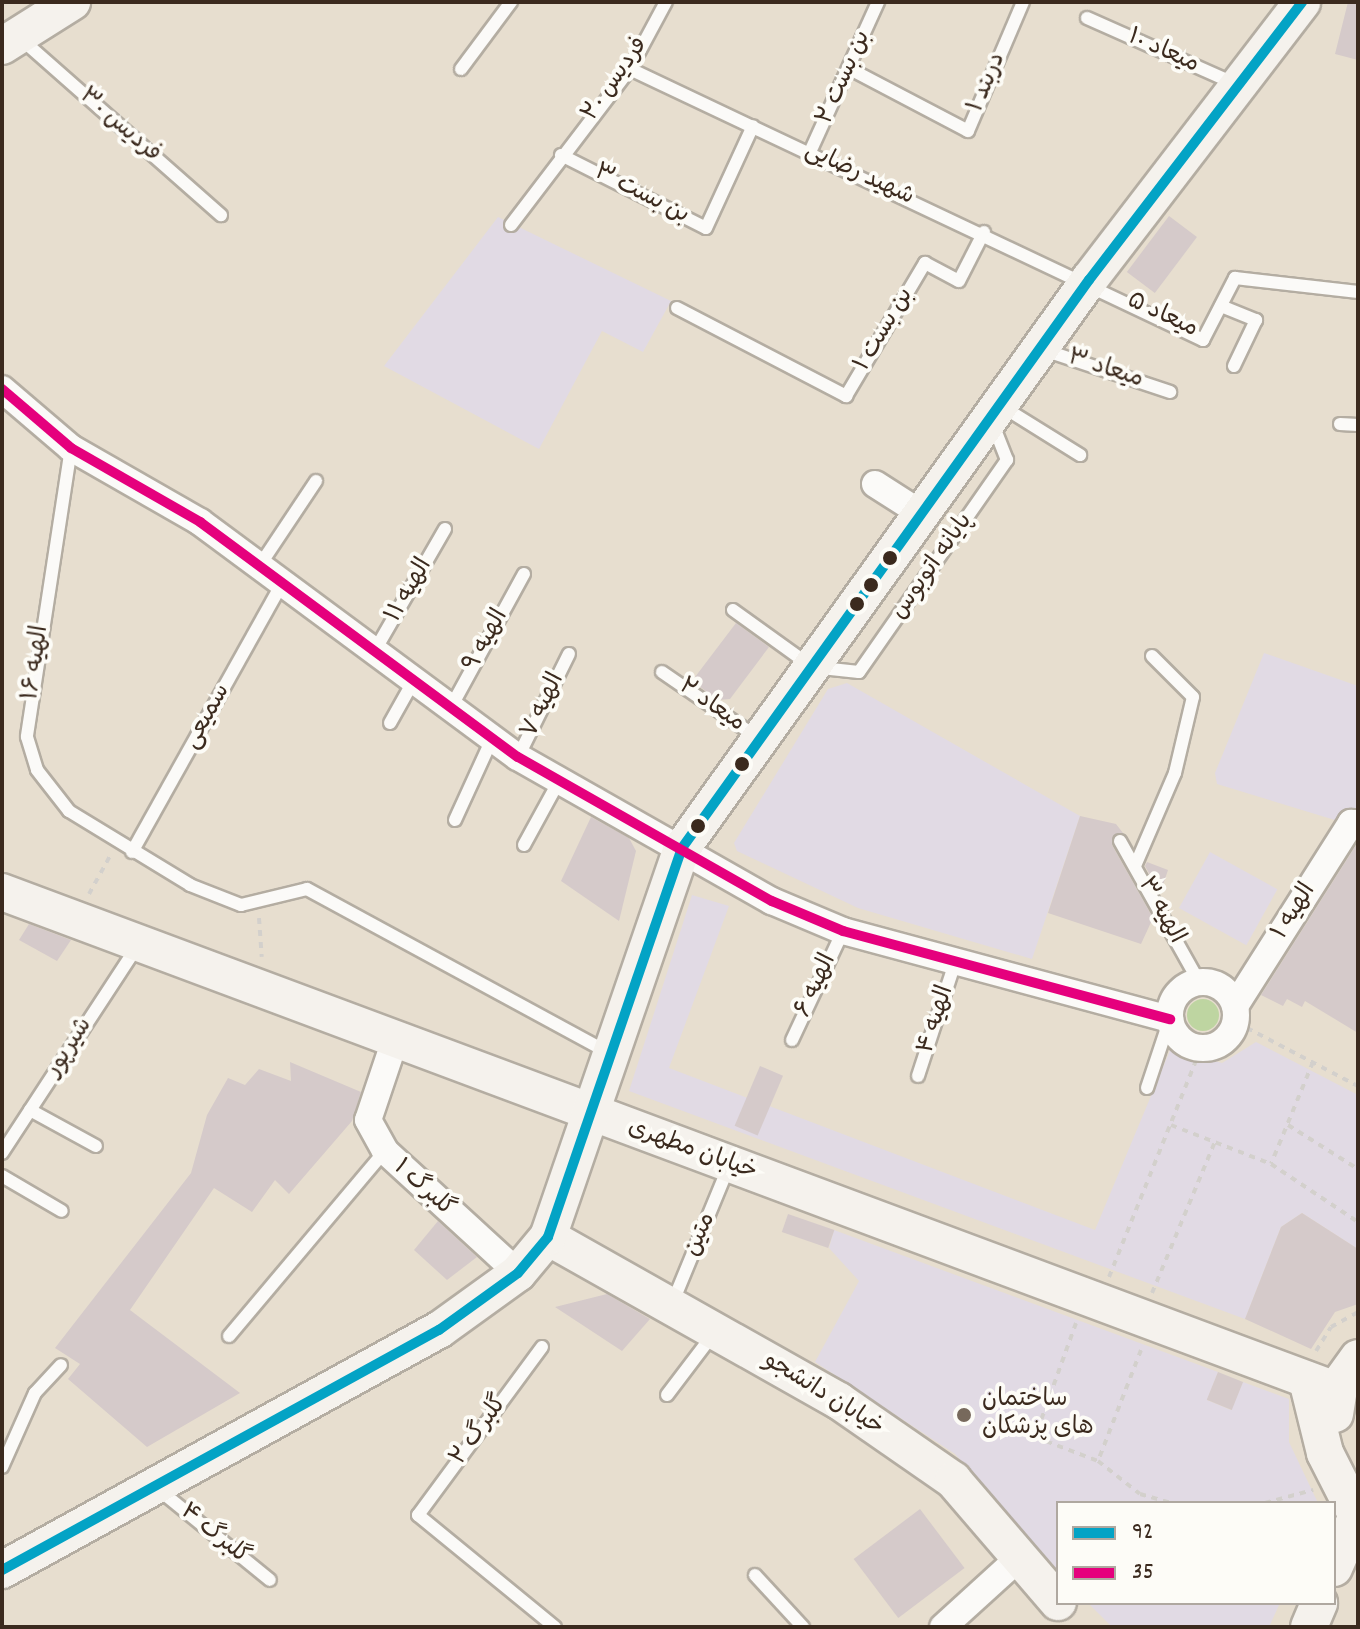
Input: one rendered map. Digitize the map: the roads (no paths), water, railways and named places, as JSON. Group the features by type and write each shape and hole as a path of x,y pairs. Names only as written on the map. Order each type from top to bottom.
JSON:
{"main road":[{"path":"10,41 72,2"},
{"path":"2,1569 158,1489 439,1330 518,1273 548,1237 593,1115 601,1049 682,848 1089,280 1302,2"},
{"name":"خیابان مطهری","path":"2,892 1322,1385"},
{"name":"خیابان دانشجو","path":"548,1237 672,1304 839,1401 953,1480 1056,1600"},
{"path":"1322,1385 1358,1358"},
{"path":"1322,1385 1338,1432 1358,1466"},
{"path":"1322,1385 1325,1453 1357,1514 1336,1563"},
{"name":"خیابان دانشجو","path":"1060,1605 1078,1627"},
{"path":"1309,1627 1318,1605"}],"street":[{"path":"2,389 71,448 136,481 260,565 413,682 518,757 772,901 843,931 1170,1019"},
{"path":"875,484 922,514"},
{"name":"الهیه ۱","path":"1235,1014 1358,823"},
{"path":"1199,982 1217,985 1235,1014 1227,1038 1201,1048 1180,1039 1170,1019 1174,999 1199,982"},
{"name":"گلبرگ ۱","path":"395,1040 368,1120 385,1151 518,1273"},
{"path":"943,1627 1021,1556"}],"lane":[{"path":"461,69 511,2"},
{"name":"فردیس ۲۰","path":"511,225 561,155 630,69 666,2"},
{"name":"بن بست ۲","path":"810,152 852,70 878,2"},
{"name":"دربند ۱","path":"852,70 968,131 1023,2"},
{"name":"میعاد ۱۰","path":"1087,18 1239,85"},
{"name":"فردیس ۳۰","path":"10,41 221,215"},
{"name":"شهید رضایی","path":"630,69 1089,280"},
{"name":"بن بست ۳","path":"561,155 706,228 753,126"},
{"name":"بن بست ۱","path":"677,308 846,396 925,263 959,281 984,232"},
{"name":"میعاد ۵","path":"1089,280 1203,340 1235,278 1358,292"},
{"name":"میعاد ۵","path":"1221,306 1256,320 1234,366"},
{"name":"میعاد ۳","path":"1041,349 1170,392"},
{"path":"995,412 1080,455"},
{"name":"پایانه اتوبوس","path":"812,667 859,672 1007,460 995,412"},
{"path":"1340,424 1358,425"},
{"name":"الهیه ۱۶","path":"71,448 27,737 53,792 117,843 190,885 241,905 258,904 307,889 601,1049"},
{"path":"260,565 316,481"},
{"name":"الهیه ۱۱","path":"374,652 445,529"},
{"name":"الهیه ۹","path":"450,709 524,574"},
{"name":"سمیعی","path":"132,852 283,582"},
{"path":"733,610 812,667"},
{"name":"الهیه ۷","path":"518,757 569,654"},
{"path":"1135,866 1175,773 1193,697 1152,656"},
{"name":"میعاد ۲","path":"662,672 760,739"},
{"path":"390,723 413,682"},
{"path":"455,820 492,739"},
{"path":"524,845 559,781"},
{"name":"الهیه ۳","path":"1120,841 1199,982"},
{"name":"الهیه ۶","path":"792,1040 843,931"},
{"name":"شیرپور","path":"2,1153 138,943"},
{"name":"الهیه ۴","path":"918,1076 955,963"},
{"path":"1147,1088 1170,1019"},
{"path":"30,1110 96,1146"},
{"path":"229,1336 385,1151"},
{"name":"متین","path":"672,1304 729,1165"},
{"path":"2,1176 62,1211"},
{"path":"667,1395 716,1330"},
{"name":"گلبرگ ۲","path":"542,1347 418,1515 555,1627"},
{"path":"2,1467 35,1393 61,1365"},
{"name":"گلبرگ ۴","path":"158,1489 270,1580"},
{"path":"755,1575 803,1627"}],"place":[{"name":"ساختمان های پزشکان","path":"964,1415"}]}
